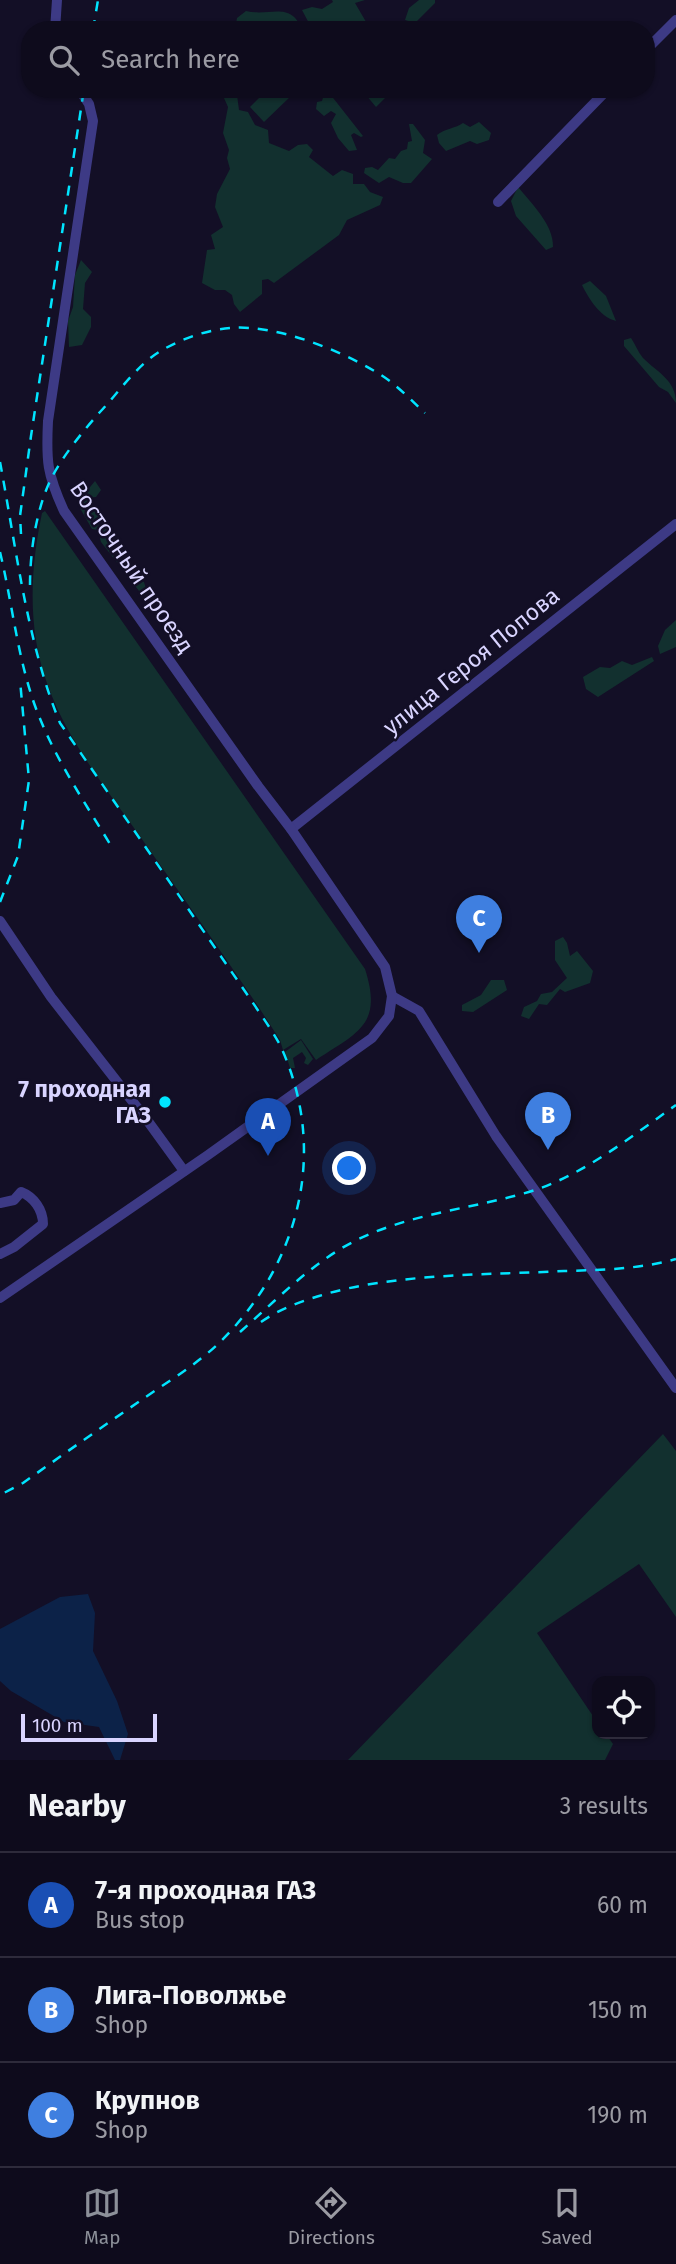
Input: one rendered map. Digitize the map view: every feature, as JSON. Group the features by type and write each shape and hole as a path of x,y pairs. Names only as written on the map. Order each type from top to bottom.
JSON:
{"street":[{"path":"56,21 57,0"},
{"path":"655,41 676,20"},
{"name":"Восточный проезд","path":"85,98 93,121 48,421 47,461 50,481 64,511 385,967 392,996"},
{"path":"498,202 599,98"},
{"name":"улица Героя Попова","path":"290,829 676,524"},
{"path":"0,921 51,997 184,1171"},
{"path":"0,1298 372,1038 389,1016 392,996 419,1011 496,1136 676,1388"},
{"path":"0,1203 14,1200 21,1192 27,1194 40,1209 43,1218 43,1224 14,1247 0,1254"}],"green space":[{"path":"332,0 365,0 355,3 366,21 308,21 302,10 312,7 322,9 333,2"},
{"path":"419,0 435,0 417,21 405,20 409,8"},
{"path":"246,11 286,12 297,21 236,21"},
{"path":"224,98 237,98 239,110 248,112 255,125 268,130 269,143 289,151 298,145 307,144 313,150 309,157 333,176 342,170 353,174 353,184 364,184 370,192 383,197 380,205 347,220 339,235 274,283 268,279 262,280 262,294 240,312 232,295 202,283 207,250 215,249 211,235 223,227 215,207 217,194 230,169 227,158 229,150 223,133 228,107"},
{"path":"259,98 289,98 264,122 250,107"},
{"path":"323,98 333,98 363,136 354,133 351,135 357,150 349,151 338,138 331,123 336,114 331,111 324,116 316,109 317,102"},
{"path":"368,98 385,98 376,107"},
{"path":"479,122 491,133 489,140 477,144 470,141 446,151 439,143 437,135 440,133 463,123 470,127"},
{"path":"409,124 413,124 425,140 423,153 432,159 411,183 403,183 389,177 379,183 364,173 365,168 378,170 389,158 395,159 401,151 407,149 408,142 412,141"},
{"path":"518,187 546,223 553,247 546,250 516,216 511,201"},
{"path":"81,260 92,272 85,283 83,309 91,317 91,327 82,345 69,347 68,321 73,307 75,275"},
{"path":"590,281 606,296 616,321 600,312 588,296 582,285"},
{"path":"631,338 643,358 669,382 676,403 624,346 624,340"},
{"path":"95,481 101,490 96,497 86,498 101,517 98,524 110,531 110,544 130,564 130,574 144,582 148,596 143,596 101,542 98,530 92,529 77,503"},
{"path":"45,511 365,969 371,1003 363,1025 355,1034 316,1060 301,1039 283,1050 280,1040 246,988 77,745 56,706 41,665 34,622 35,556 42,513"},
{"path":"676,620 676,647 660,654 658,646 665,630"},
{"path":"652,657 654,661 598,697 586,689 583,677 600,667 610,668 622,661 632,665"},
{"path":"563,937 570,956 577,951 593,971 590,983 565,992 560,989 547,1005 539,1004 529,1019 521,1016 524,1007 537,1001 541,994 552,992 567,978 555,960 555,941"},
{"path":"491,980 504,980 507,990 473,1012 462,1011 462,1005 481,995"},
{"path":"301,1040 313,1059 308,1065 304,1063 306,1058 302,1052 293,1058 295,1068 290,1068 285,1052"},
{"path":"663,1434 676,1451 676,1617 639,1564 537,1633 592,1715 592,1739 610,1739 613,1744 605,1760 348,1760"}],"water":[{"path":"88,1594 95,1613 93,1651 117,1701 128,1734 120,1760 115,1760 99,1727 64,1722 11,1691 0,1681 0,1629 60,1597"}],"railway":[{"path":"94,21 98,0"},
{"path":"21,534 20,516 31,436 83,98"},
{"path":"30,585 38,518 45,493 60,463 138,370 155,355 180,341 230,328 286,334 325,347 376,372 425,413"},
{"path":"0,462 31,628 60,723 280,1045 295,1085 303,1125 304,1165 298,1204 287,1242 270,1278 247,1312 219,1343 190,1367 23,1483 0,1495"},
{"path":"0,552 19,647 41,722 78,793 110,844"},
{"path":"0,902 18,856 29,780 20,680"},
{"path":"240,1332 328,1257 365,1236 412,1220 511,1197 554,1183 608,1153 676,1105"},
{"path":"261,1322 311,1298 378,1283 440,1276 621,1268 676,1259"}],"place":[{"name":"Крупнов","path":"479,953"},
{"name":"7 проходная ГАЗ","path":"165,1102"},
{"name":"Лига-Поволжье","path":"548,1150"},
{"name":"7-я проходная ГАЗ","path":"268,1156"}]}
